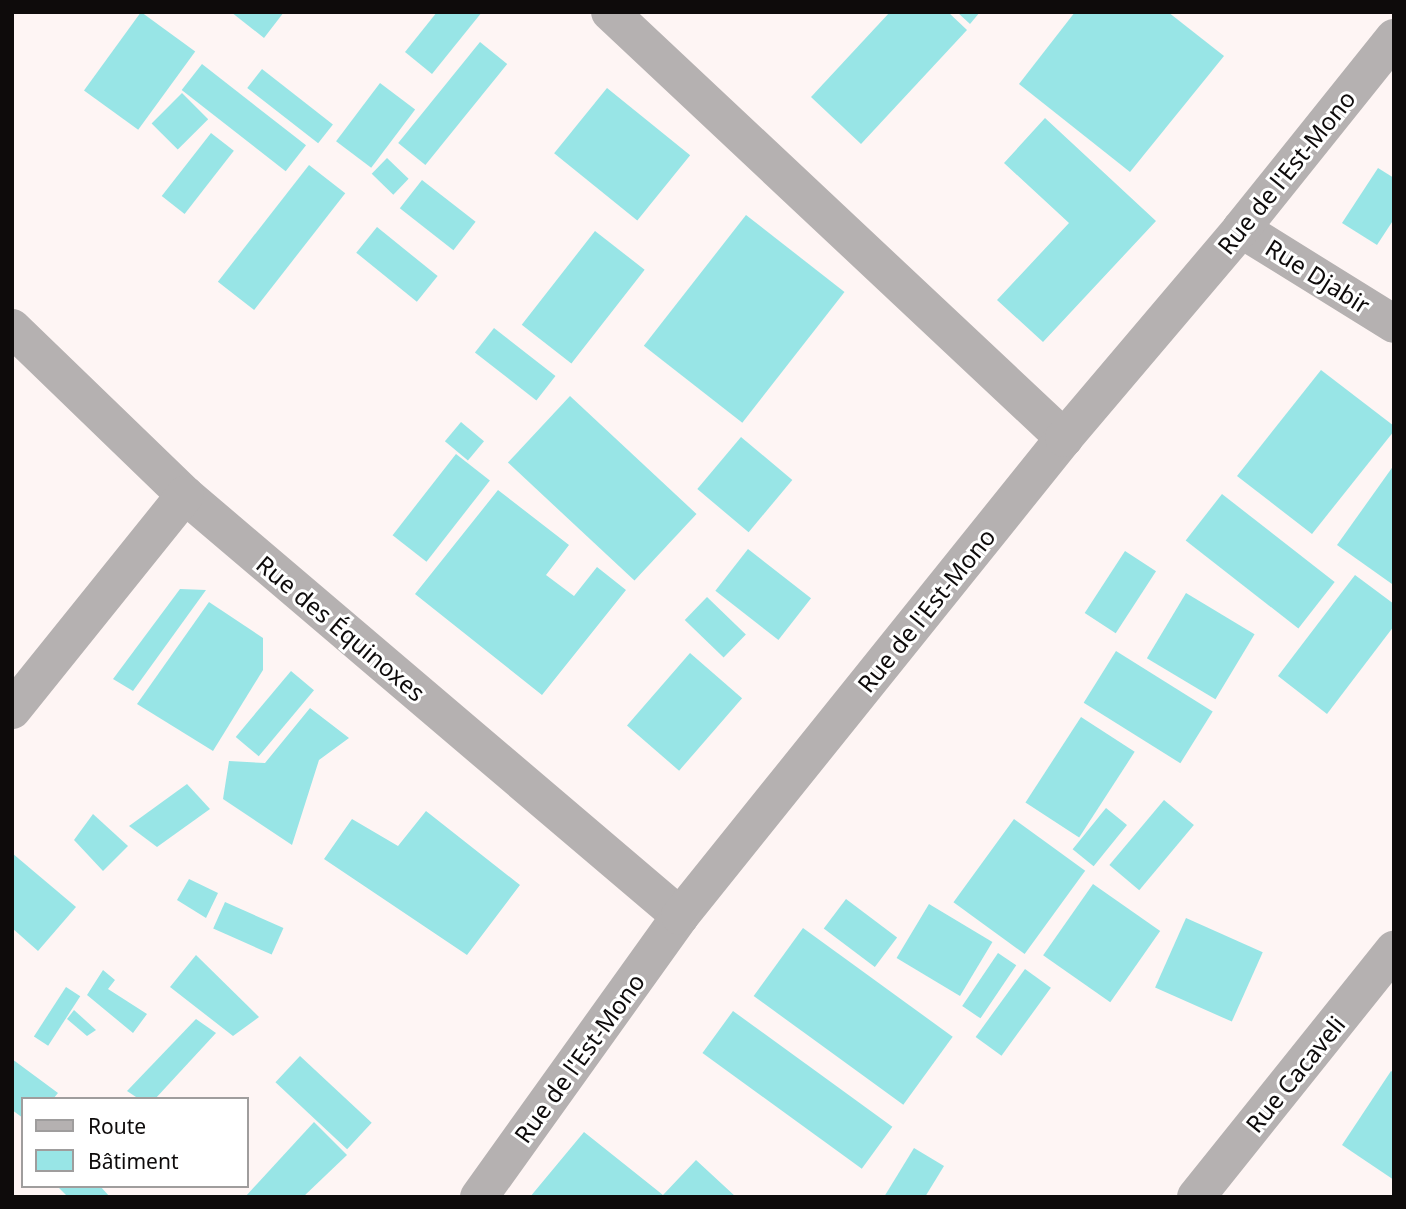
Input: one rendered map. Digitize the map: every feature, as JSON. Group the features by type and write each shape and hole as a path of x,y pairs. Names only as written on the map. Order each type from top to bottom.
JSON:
{"street":[{"path":"610,12 1064,438"},
{"name":"Rue de l'Est-Mono","path":"479,1197 680,916 1064,438 1241,229 1394,38"},
{"name":"Rue Djabir","path":"1241,229 1394,324"},
{"name":"Rue des Équinoxes","path":"12,328 185,495 680,916"},
{"path":"12,710 185,495"},
{"name":"Rue Cacaveli","path":"1196,1197 1394,950"}],"building":[{"path":"141,12 195,51 138,130 84,90"},
{"path":"231,12 284,12 264,38"},
{"path":"437,12 482,12 432,74 405,52"},
{"path":"890,12 948,12 967,30 861,144 811,97"},
{"path":"957,12 980,12 970,24"},
{"path":"1075,12 1168,12 1224,56 1130,172 1019,84"},
{"path":"480,42 507,64 425,165 398,143"},
{"path":"202,64 306,145 286,171 182,90"},
{"path":"262,69 333,124 318,143 247,88"},
{"path":"380,83 415,109 371,168 336,141"},
{"path":"607,88 690,155 637,221 554,153"},
{"path":"182,93 208,119 178,150 152,123"},
{"path":"1045,118 1156,221 1043,342 997,300 1069,223 1004,163"},
{"path":"211,133 234,151 185,214 162,196"},
{"path":"387,158 409,179 393,195 372,174"},
{"path":"309,165 345,193 254,310 218,282"},
{"path":"1378,168 1394,178 1394,219 1377,245 1342,223"},
{"path":"422,180 476,222 453,250 400,208"},
{"path":"746,215 845,292 742,423 644,346"},
{"path":"377,227 438,276 417,302 356,253"},
{"path":"595,231 645,270 571,364 522,325"},
{"path":"494,328 555,376 536,400 475,352"},
{"path":"1321,370 1394,426 1394,431 1312,534 1237,476"},
{"path":"570,396 697,514 634,581 508,463"},
{"path":"461,422 484,441 468,460 445,441"},
{"path":"741,437 792,480 749,532 697,489"},
{"path":"456,454 490,480 426,562 393,535"},
{"path":"1394,465 1394,581 1392,584 1337,545"},
{"path":"498,490 569,545 546,575 574,596 597,567 626,590 542,695 415,594"},
{"path":"1222,494 1335,582 1298,629 1186,540"},
{"path":"748,549 811,598 778,640 715,591"},
{"path":"1125,551 1156,571 1116,633 1085,613"},
{"path":"1355,575 1394,604 1394,626 1327,714 1278,676"},
{"path":"180,589 206,590 133,691 113,679"},
{"path":"1186,593 1255,634 1215,699 1147,658"},
{"path":"707,597 746,635 724,658 685,620"},
{"path":"209,602 263,638 263,670 213,751 137,704"},
{"path":"1116,651 1213,711 1180,763 1084,703"},
{"path":"690,653 742,698 679,771 627,725"},
{"path":"291,671 314,690 259,756 236,737"},
{"path":"310,708 349,738 319,760 292,845 223,799 229,761 265,763"},
{"path":"1081,717 1135,752 1079,837 1025,803"},
{"path":"187,784 210,809 157,847 129,826"},
{"path":"1164,800 1194,825 1139,890 1109,865"},
{"path":"1106,808 1127,825 1094,866 1073,849"},
{"path":"426,811 520,885 467,955 324,859 352,819 398,846"},
{"path":"93,814 128,846 103,871 74,840"},
{"path":"1014,819 1085,871 1025,954 953,902"},
{"path":"12,853 76,907 38,951 12,928"},
{"path":"189,879 218,893 206,918 177,900"},
{"path":"1093,884 1160,931 1110,1002 1043,955"},
{"path":"846,899 897,938 875,967 824,929"},
{"path":"225,902 283,928 272,955 213,928"},
{"path":"929,904 992,942 960,996 897,958"},
{"path":"1186,918 1263,952 1232,1022 1155,987"},
{"path":"803,928 953,1037 903,1105 754,996"},
{"path":"998,953 1016,965 980,1018 962,1006"},
{"path":"196,955 259,1017 233,1036 170,987"},
{"path":"1025,969 1051,988 1002,1056 976,1037"},
{"path":"103,970 115,980 108,989 147,1014 133,1033 87,995"},
{"path":"66,987 80,996 48,1046 34,1036"},
{"path":"74,1010 96,1030 87,1036 67,1019"},
{"path":"733,1011 892,1127 862,1169 702,1053"},
{"path":"196,1019 216,1033 157,1097 136,1097 127,1091"},
{"path":"300,1056 372,1123 347,1149 275,1082"},
{"path":"12,1059 58,1093 55,1097 21,1097 21,1117 12,1110"},
{"path":"1391,1071 1394,1073 1394,1180 1342,1145"},
{"path":"314,1122 347,1155 303,1197 245,1197"},
{"path":"584,1132 663,1195 696,1160 736,1197 530,1197"},
{"path":"914,1148 944,1166 925,1197 884,1197"},
{"path":"59,1188 102,1188 110,1197 68,1197"}]}
